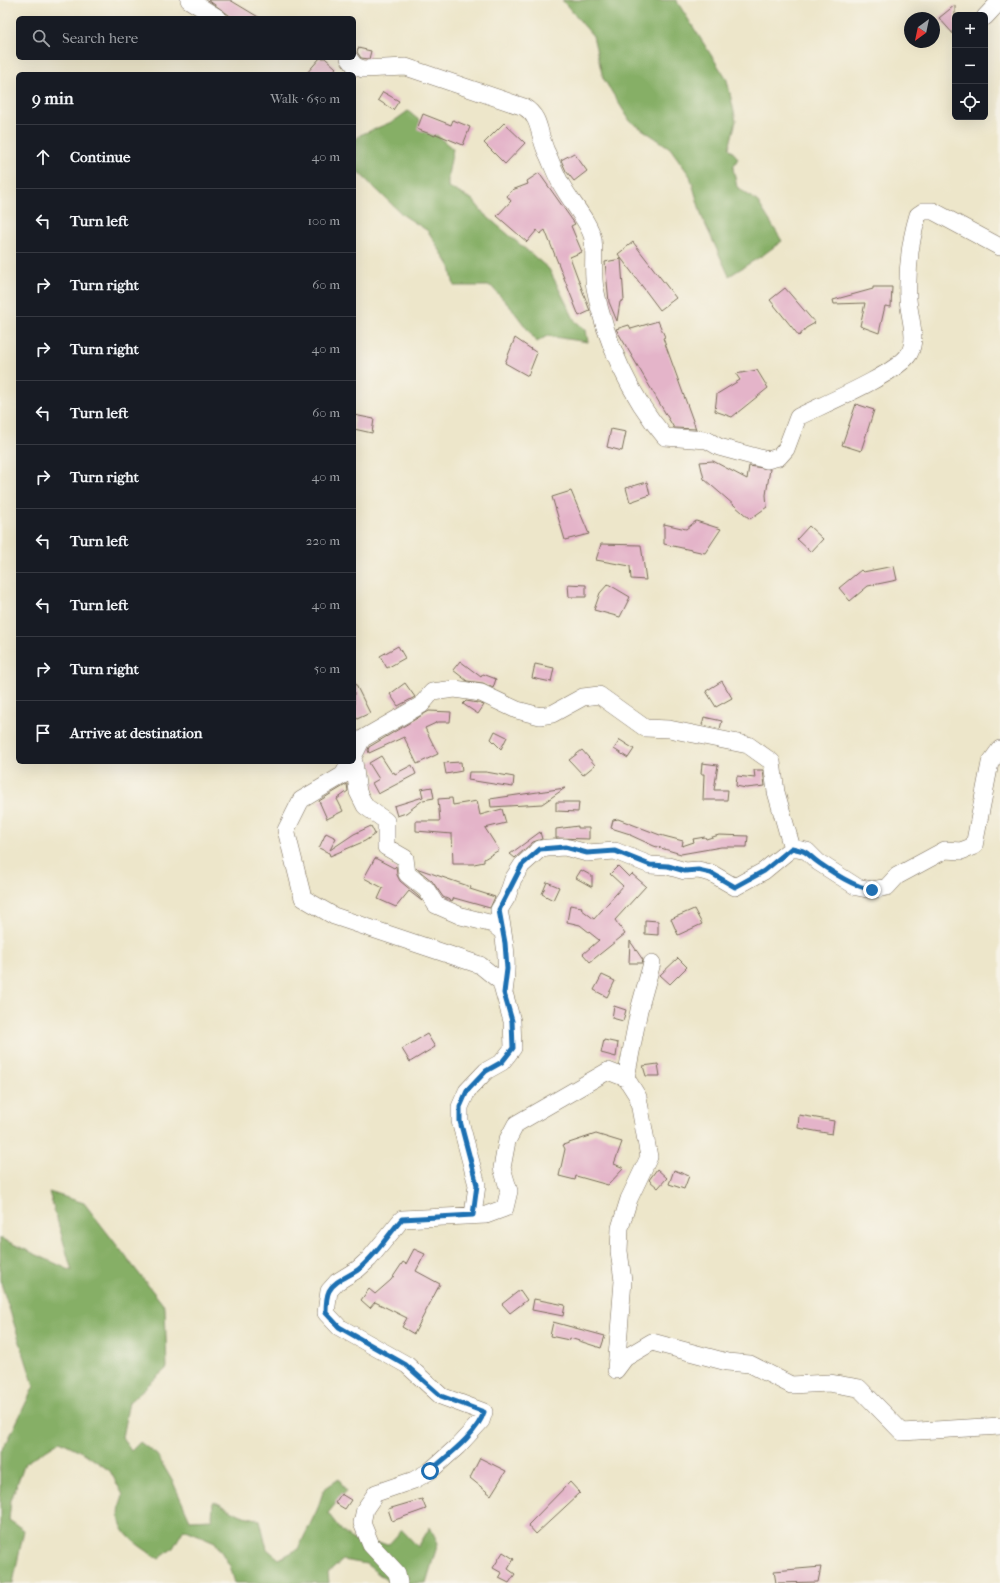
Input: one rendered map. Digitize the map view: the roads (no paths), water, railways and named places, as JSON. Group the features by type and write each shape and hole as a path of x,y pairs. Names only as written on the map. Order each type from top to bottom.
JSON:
{"street":[{"path":"189,0 215,16"},
{"path":"988,14 1000,1"},
{"path":"350,60 355,66 363,69 406,67 524,107 532,112 537,118 540,138 563,189 577,208 592,238 595,287 602,316 619,365 653,422 665,437 707,440 719,447 767,460 779,457 786,449 798,417 889,372 909,354 912,341 908,300 909,269 918,215 924,211 933,211 1000,247"},
{"path":"356,751 362,739 421,705 432,692 455,689 481,694 517,710 540,716 552,714 583,697 599,695 645,728 669,729 748,745 772,762 776,792 792,848"},
{"path":"792,848 807,851 818,862 857,887 872,890 887,887 897,876 945,850 961,851 974,846 990,763 1000,749"},
{"path":"349,764 343,775 301,800 286,830 303,898 334,916 480,965 501,982 512,1021 513,1048 502,1062 486,1071 467,1091 460,1107 462,1128 477,1185 473,1215"},
{"path":"354,764 358,792 365,806 386,821 386,847 405,858 407,874 426,889 436,905 461,916 493,924 503,932"},
{"path":"504,993 507,969 499,910 522,865 540,849 565,847 587,853 615,851 650,865 668,866 685,871 698,870 711,873 735,887 764,871 792,848"},
{"path":"626,1078 639,1010 652,963"},
{"path":"399,1583 397,1573 371,1545 362,1523 365,1509 376,1493 414,1480 430,1471 458,1446 481,1421 484,1412 441,1396 406,1365 339,1327 326,1313 326,1304 329,1291 338,1282 358,1270 402,1219 486,1215 505,1208 509,1191 502,1168 507,1141 516,1124 608,1072 626,1078 638,1097 649,1157 629,1199 620,1228 619,1251 623,1281 616,1370 625,1358 652,1342 727,1362 750,1364 791,1385 829,1383 859,1388 902,1432 1000,1426"}]}
